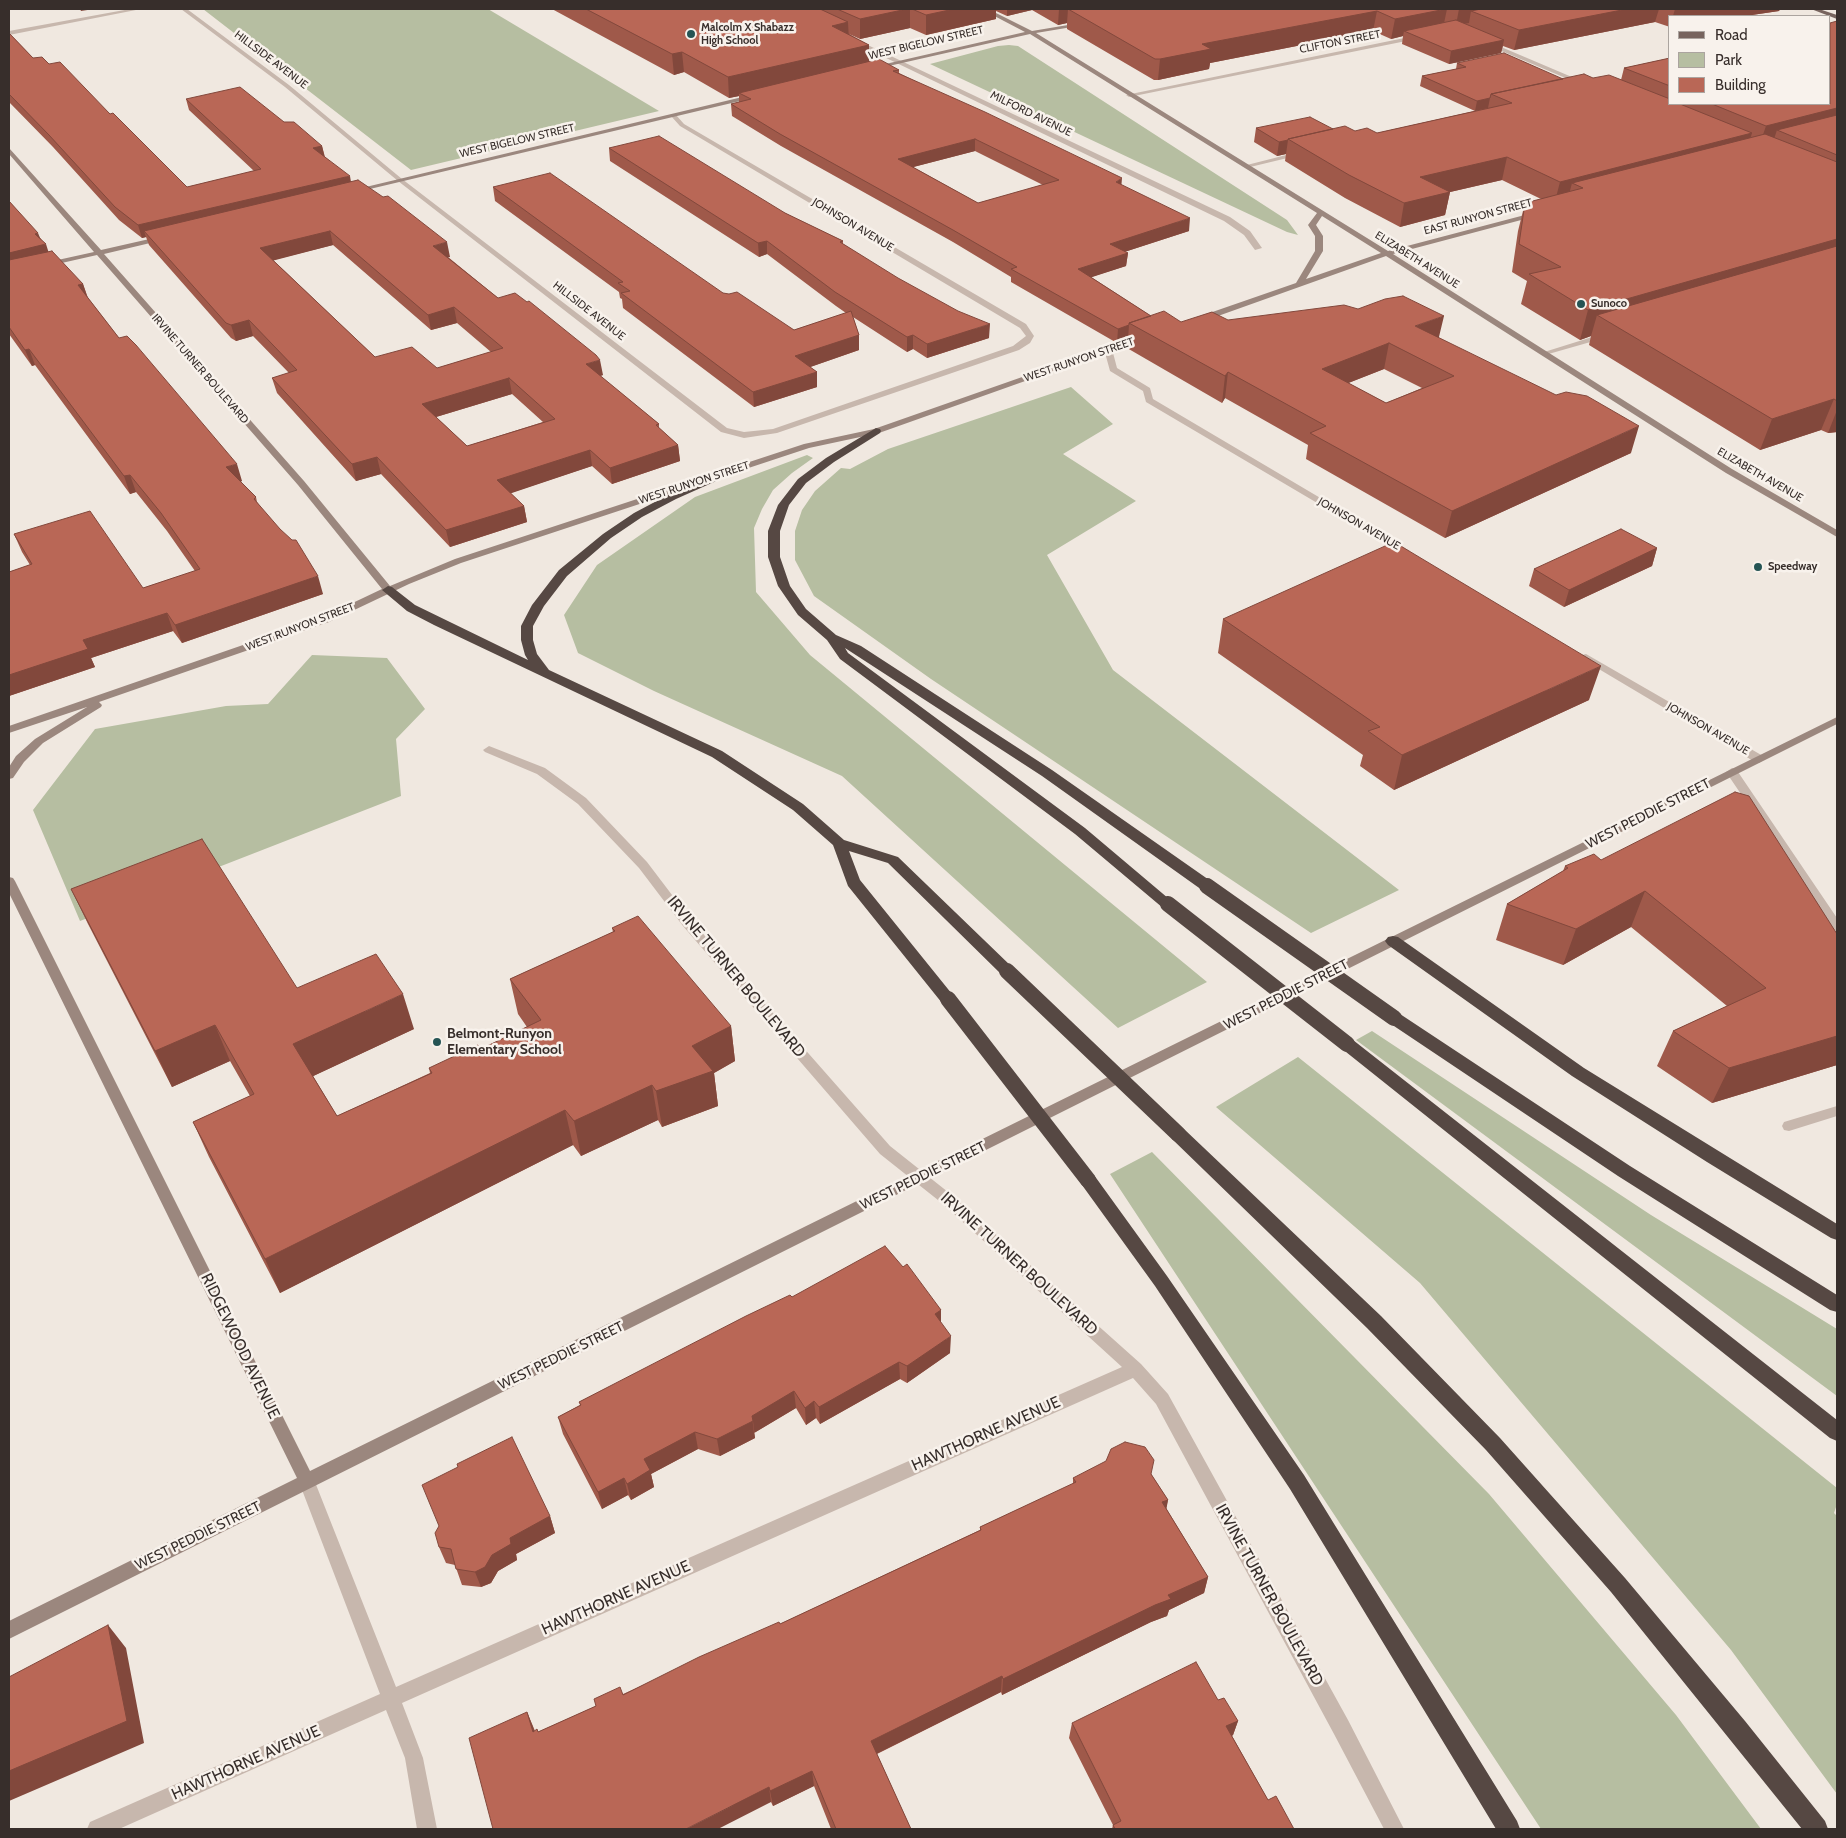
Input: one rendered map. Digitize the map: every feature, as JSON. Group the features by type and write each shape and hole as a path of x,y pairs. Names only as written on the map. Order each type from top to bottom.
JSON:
{"highway":[{"path":"876,430 830,460 802,482 784,505 774,532 774,557 784,586 802,612 831,637 844,656 1072,825 1168,904 1837,1432"},
{"path":"547,673 533,660 528,647 527,632 531,617 554,584 596,545 638,515 672,497 728,472"},
{"path":"388,590 411,608 438,622 717,754 798,807 839,843 893,860 1374,1322 1493,1444 1618,1585 1817,1829"},
{"path":"831,637 857,649 1047,773 1394,1018 1624,1171 1837,1304"},
{"path":"839,843 852,882 948,999 1088,1180 1161,1281 1297,1482 1509,1829"},
{"path":"1393,941 1594,1082 1837,1233"}],"main road":[{"path":"1814,9 1837,17"}],"street":[{"path":"9,33 138,9"},
{"name":"HILLSIDE AVENUE","path":"184,9 287,86 400,180 718,426 733,433 757,434 774,431 1016,348 1025,343 1030,336"},
{"name":"ELIZABETH AVENUE","path":"984,9 1032,33 1321,212 1723,467 1837,534"},
{"name":"WEST BIGELOW STREET","path":"860,70 999,38 1089,22"},
{"name":"CLIFTON STREET","path":"1129,94 1428,35"},
{"name":"MILFORD AVENUE","path":"850,39 1226,219 1247,233 1258,248"},
{"path":"1484,41 1593,88 1578,91"},
{"name":"WEST BIGELOW STREET","path":"344,193 767,93"},
{"name":"JOHNSON AVENUE","path":"674,116 682,125 1023,326 1030,336"},
{"name":"IRVINE TURNER BOULEVARD","path":"9,150 301,482 388,590"},
{"path":"1246,166 1310,152"},
{"path":"1299,284 1319,251 1319,236 1312,225 1321,212"},
{"name":"EAST RUNYON STREET","path":"1385,254 1542,212"},
{"path":"36,268 174,235"},
{"path":"1190,323 1385,254"},
{"path":"1545,353 1613,333"},
{"name":"WEST RUNYON STREET","path":"9,730 325,620 388,590 458,561 825,440 876,430 1153,335"},
{"name":"JOHNSON AVENUE","path":"1108,349 1114,369 1147,390 1149,400 1413,555"},
{"name":"JOHNSON AVENUE","path":"1574,650 1759,759"},
{"path":"9,776 20,759 39,741 116,693"},
{"name":"WEST PEDDIE STREET","path":"9,1630 1837,720"},
{"name":"IRVINE TURNER BOULEVARD","path":"489,750 541,771 582,800 643,865 687,923 885,1150 948,1200 1135,1368 1162,1400 1341,1727 1394,1829"},
{"name":"JOHNSON AVENUE","path":"1732,772 1837,927"},
{"name":"RIDGEWOOD AVENUE","path":"9,881 307,1482 392,1697 414,1758 426,1829"},
{"path":"1789,1126 1837,1110"},
{"name":"HAWTHORNE AVENUE","path":"97,1829 1135,1368"}],"green space":[{"path":"203,9 488,9 659,111 411,170"},
{"path":"998,46 1018,46 1287,220 1298,235 1287,232 930,64"},
{"path":"1071,387 1113,424 1063,454 1136,501 1047,555 1113,670 1399,890 1311,933 931,679 814,596 795,560 795,531 802,510 815,491 841,468 850,469 888,449"},
{"path":"807,455 813,458 773,490 754,528 756,592 810,655 1207,982 1118,1028 842,776 654,691 578,653 564,615 597,565 695,497"},
{"path":"312,655 387,658 425,709 396,739 401,796 80,921 33,810 95,729 226,706 268,704"},
{"path":"1372,1031 1651,1215 1837,1329 1837,1396 1356,1040"},
{"path":"1298,1057 1837,1488 1837,1504 1834,1513 1837,1516 1837,1794 1731,1650 1420,1283 1216,1107"},
{"path":"1152,1152 1489,1494 1676,1715 1761,1829 1541,1829 1110,1174"}],"building":[{"path":"586,9 820,9 848,22 832,26 869,45 728,77 682,52 672,54"},
{"path":"837,9 907,9 860,19"},
{"path":"912,9 954,9 926,15"},
{"path":"1068,9 1446,9 1395,19 1377,11 1202,44 1211,49 1155,59"},
{"path":"1481,9 1627,9 1519,30 1471,11"},
{"path":"1456,20 1504,40 1451,51 1404,31"},
{"path":"1837,21 1837,108 1766,126 1714,105 1831,105 1831,23"},
{"path":"9,33 33,58 42,57 49,64 60,62 110,114 113,113 187,187 261,169 186,99 240,87 284,122 294,122 322,146 313,148 350,176 138,225 115,207 9,94"},
{"path":"1504,53 1563,79 1491,94 1490,98 1477,101 1422,76 1466,67 1457,63"},
{"path":"1668,58 1668,85 1624,68"},
{"path":"879,59 899,70 893,71 985,112 1122,178 1116,182 1190,218 1110,244 1128,253 1078,269 1151,316 1129,323 1129,325 1118,329 1011,269 1017,267 780,134 731,104 751,99 739,93","holes":["975,139 1059,180 978,203 898,159"]},
{"path":"1584,74 1593,78 1609,75 1668,98 1668,105 1682,105 1752,133 1560,182 1507,157 1420,177 1450,192 1404,203 1349,175 1288,139 1345,126 1355,131 1367,128 1377,133 1512,103 1491,94"},
{"path":"1837,115 1837,155 1777,130"},
{"path":"1310,117 1333,129 1279,142 1256,128"},
{"path":"1765,134 1837,162 1837,239 1588,310 1529,274 1561,267 1519,244 1525,203 1583,188 1572,183"},
{"path":"659,136 785,213 843,241 840,242 898,278 958,311 990,324 927,344 913,335 907,337 835,292 767,241 758,243 609,148"},
{"path":"550,173 723,293 737,292 794,330 851,311 859,335 795,356 817,372 753,392 621,293 630,291 618,283 623,282 493,187"},
{"path":"358,180 383,197 388,196 447,242 433,246 498,298 515,293 527,302 529,301 596,355 600,360 586,364 659,424 656,425 678,445 610,468 590,450 497,480 524,506 446,530 377,457 352,464 272,378 297,370 249,320 231,325 226,323 144,231","holes":["330,231 428,315 454,307 503,348 437,368 412,347 375,357 260,248","509,378 555,419 467,446 422,404"]},
{"path":"9,201 38,233 35,234 46,244 9,253"},
{"path":"1837,246 1837,401 1834,399 1772,419 1597,315"},
{"path":"52,251 83,284 78,285 119,338 127,336 136,345 237,464 226,467 256,497 254,499 280,529 292,540 296,540 318,576 175,625 167,613 83,640 88,649 9,675 9,572 32,564 14,534 90,511 143,588 200,569 161,513 130,475 124,476 29,349 25,350 9,327 9,260"},
{"path":"1403,296 1444,316 1415,326 1556,395 1566,392 1587,396 1639,426 1452,511 1310,433 1326,426 1228,372 1225,376 1129,323 1164,311 1181,322 1212,312 1228,320 1344,305 1358,309 1385,299","holes":["1389,343 1454,376 1386,403 1322,369"]},
{"path":"1621,529 1657,548 1569,590 1534,569"},
{"path":"1394,542 1601,666 1402,755 1368,731 1380,727 1223,619"},
{"path":"1735,792 1749,796 1837,934 1837,1036 1729,1068 1673,1031 1766,988 1645,891 1576,929 1507,904 1568,868 1565,866 1594,854 1601,860"},
{"path":"202,839 297,988 376,954 403,994 293,1044 337,1116 432,1073 429,1068 478,1045 481,1049 541,1020 510,979 615,931 612,928 638,916 731,1026 692,1046 713,1071 656,1091 652,1085 574,1121 565,1110 265,1259 193,1122 254,1094 215,1025 155,1051 71,889"},
{"path":"885,1246 903,1267 907,1264 941,1310 935,1314 951,1336 907,1366 899,1362 819,1407 814,1401 805,1408 794,1391 752,1416 753,1421 717,1439 695,1432 644,1459 650,1470 627,1484 624,1478 598,1492 558,1417 581,1405 579,1402 746,1316 790,1295 792,1297"},
{"path":"512,1437 550,1516 510,1538 511,1544 492,1555 485,1567 475,1572 456,1569 451,1549 439,1547 435,1533 439,1526 422,1485 458,1467 457,1464"},
{"path":"1125,1442 1145,1447 1154,1460 1151,1474 1168,1500 1162,1502 1208,1577 1168,1595 1171,1599 1003,1679 1002,1676 871,1741 911,1829 836,1829 812,1771 770,1791 769,1787 686,1829 493,1829 469,1738 527,1712 533,1732 537,1729 538,1732 596,1706 594,1699 620,1687 623,1695 699,1657 779,1622 780,1624 981,1530 980,1527 1076,1482 1073,1478 1106,1461 1111,1449"},
{"path":"108,1625 127,1721 9,1771 9,1677"},
{"path":"1196,1662 1218,1700 1224,1698 1238,1721 1226,1726 1268,1800 1276,1796 1294,1829 1115,1829 1113,1825 1121,1821 1072,1723"}],"place":[{"name":"Malcolm X Shabazz High School","path":"691,34"},
{"name":"Sunoco","path":"1581,304"},
{"name":"Speedway","path":"1758,567"},
{"name":"Belmont-Runyon Elementary School","path":"437,1042"}]}
